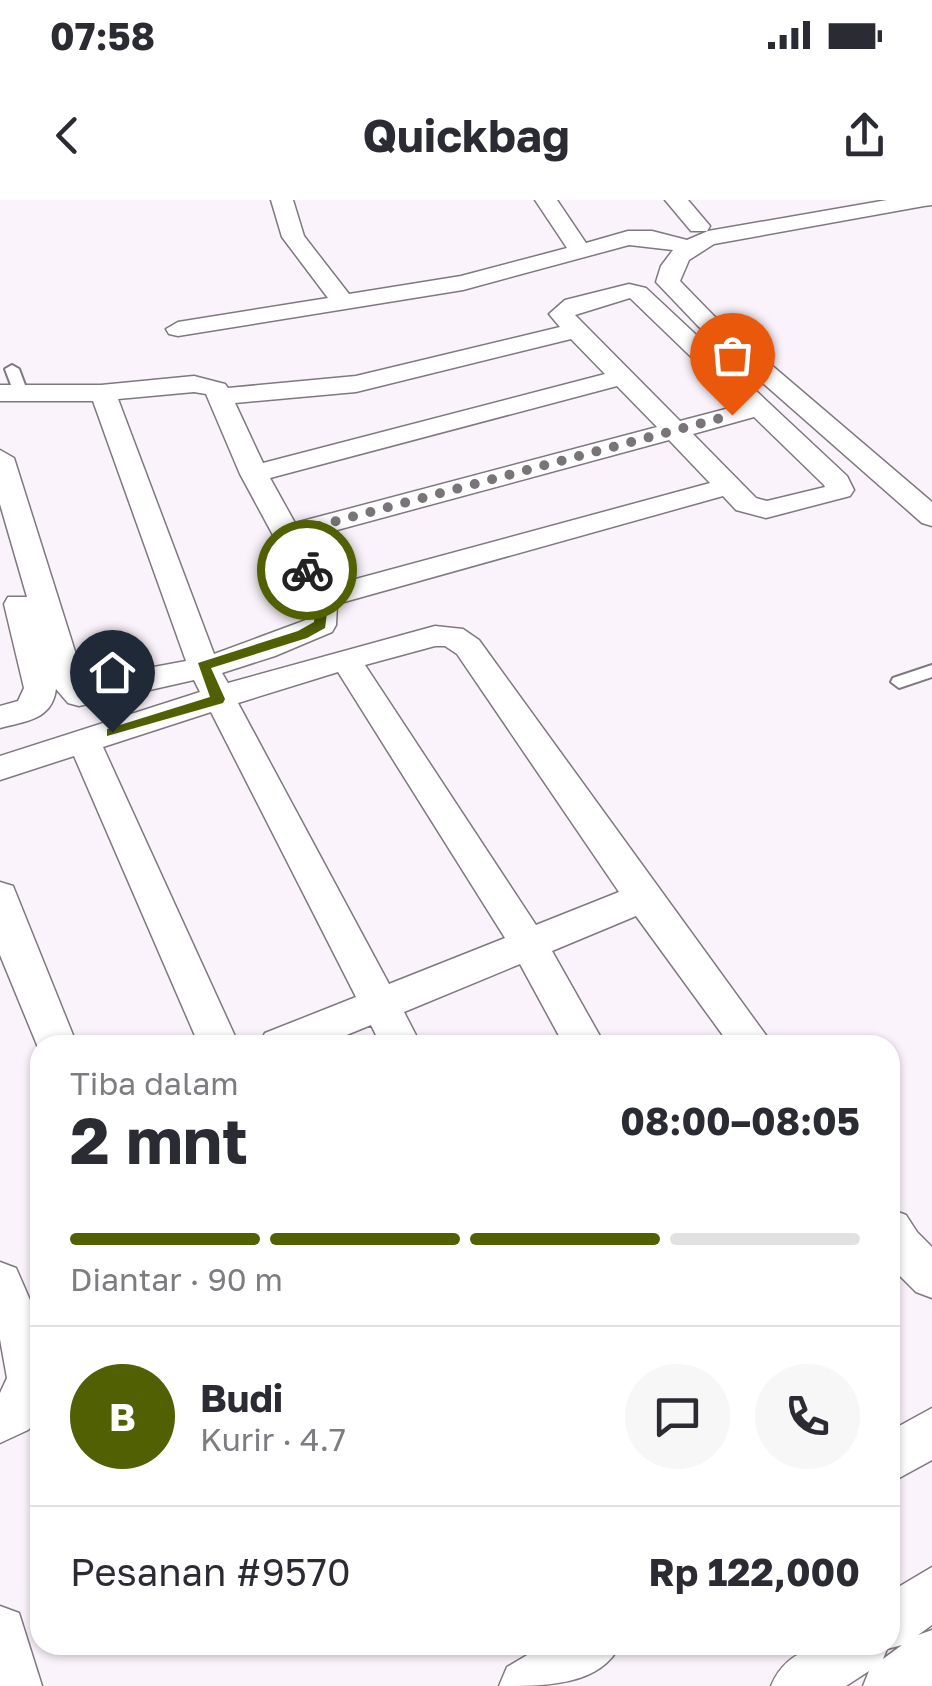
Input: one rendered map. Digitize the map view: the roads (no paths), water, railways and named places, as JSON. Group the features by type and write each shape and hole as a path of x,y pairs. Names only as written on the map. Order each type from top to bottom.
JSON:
{"street":[{"path":"282,200 293,237 344,303"},
{"path":"546,200 580,250"},
{"path":"686,227 733,232 924,200"},
{"path":"178,329 462,283 628,238 652,238 723,210"},
{"path":"686,227 668,273 672,289 932,517"},
{"path":"638,293 840,490 832,496 759,510 752,508 623,377 561,314 564,308 638,293"},
{"path":"226,408 356,384 577,330"},
{"path":"254,474 623,377"},
{"path":"0,458 73,691 79,695 203,666 302,634 321,624 322,598 254,474 216,389 194,384 101,393 11,385"},
{"path":"101,393 116,416 218,699 396,1035"},
{"path":"288,534 759,408"},
{"path":"322,598 729,486"},
{"path":"0,511 13,634 40,688 38,702 0,717"},
{"path":"0,768 346,660 436,636 452,636 745,1035"},
{"path":"346,660 529,945 579,1035"},
{"path":"83,740 215,1035"},
{"path":"0,896 18,953 53,1035"},
{"path":"301,1035 643,898"},
{"path":"900,1245 932,1278"},
{"path":"0,1283 18,1325 30,1370"},
{"path":"0,1419 20,1406 30,1383"},
{"path":"900,1453 932,1432"},
{"path":"900,1617 932,1593"},
{"path":"0,1632 15,1686"},
{"path":"526,1686 577,1655"},
{"path":"798,1686 846,1655"},
{"path":"890,1686 932,1656"}],"lane":[{"path":"899,682 932,671"}]}
